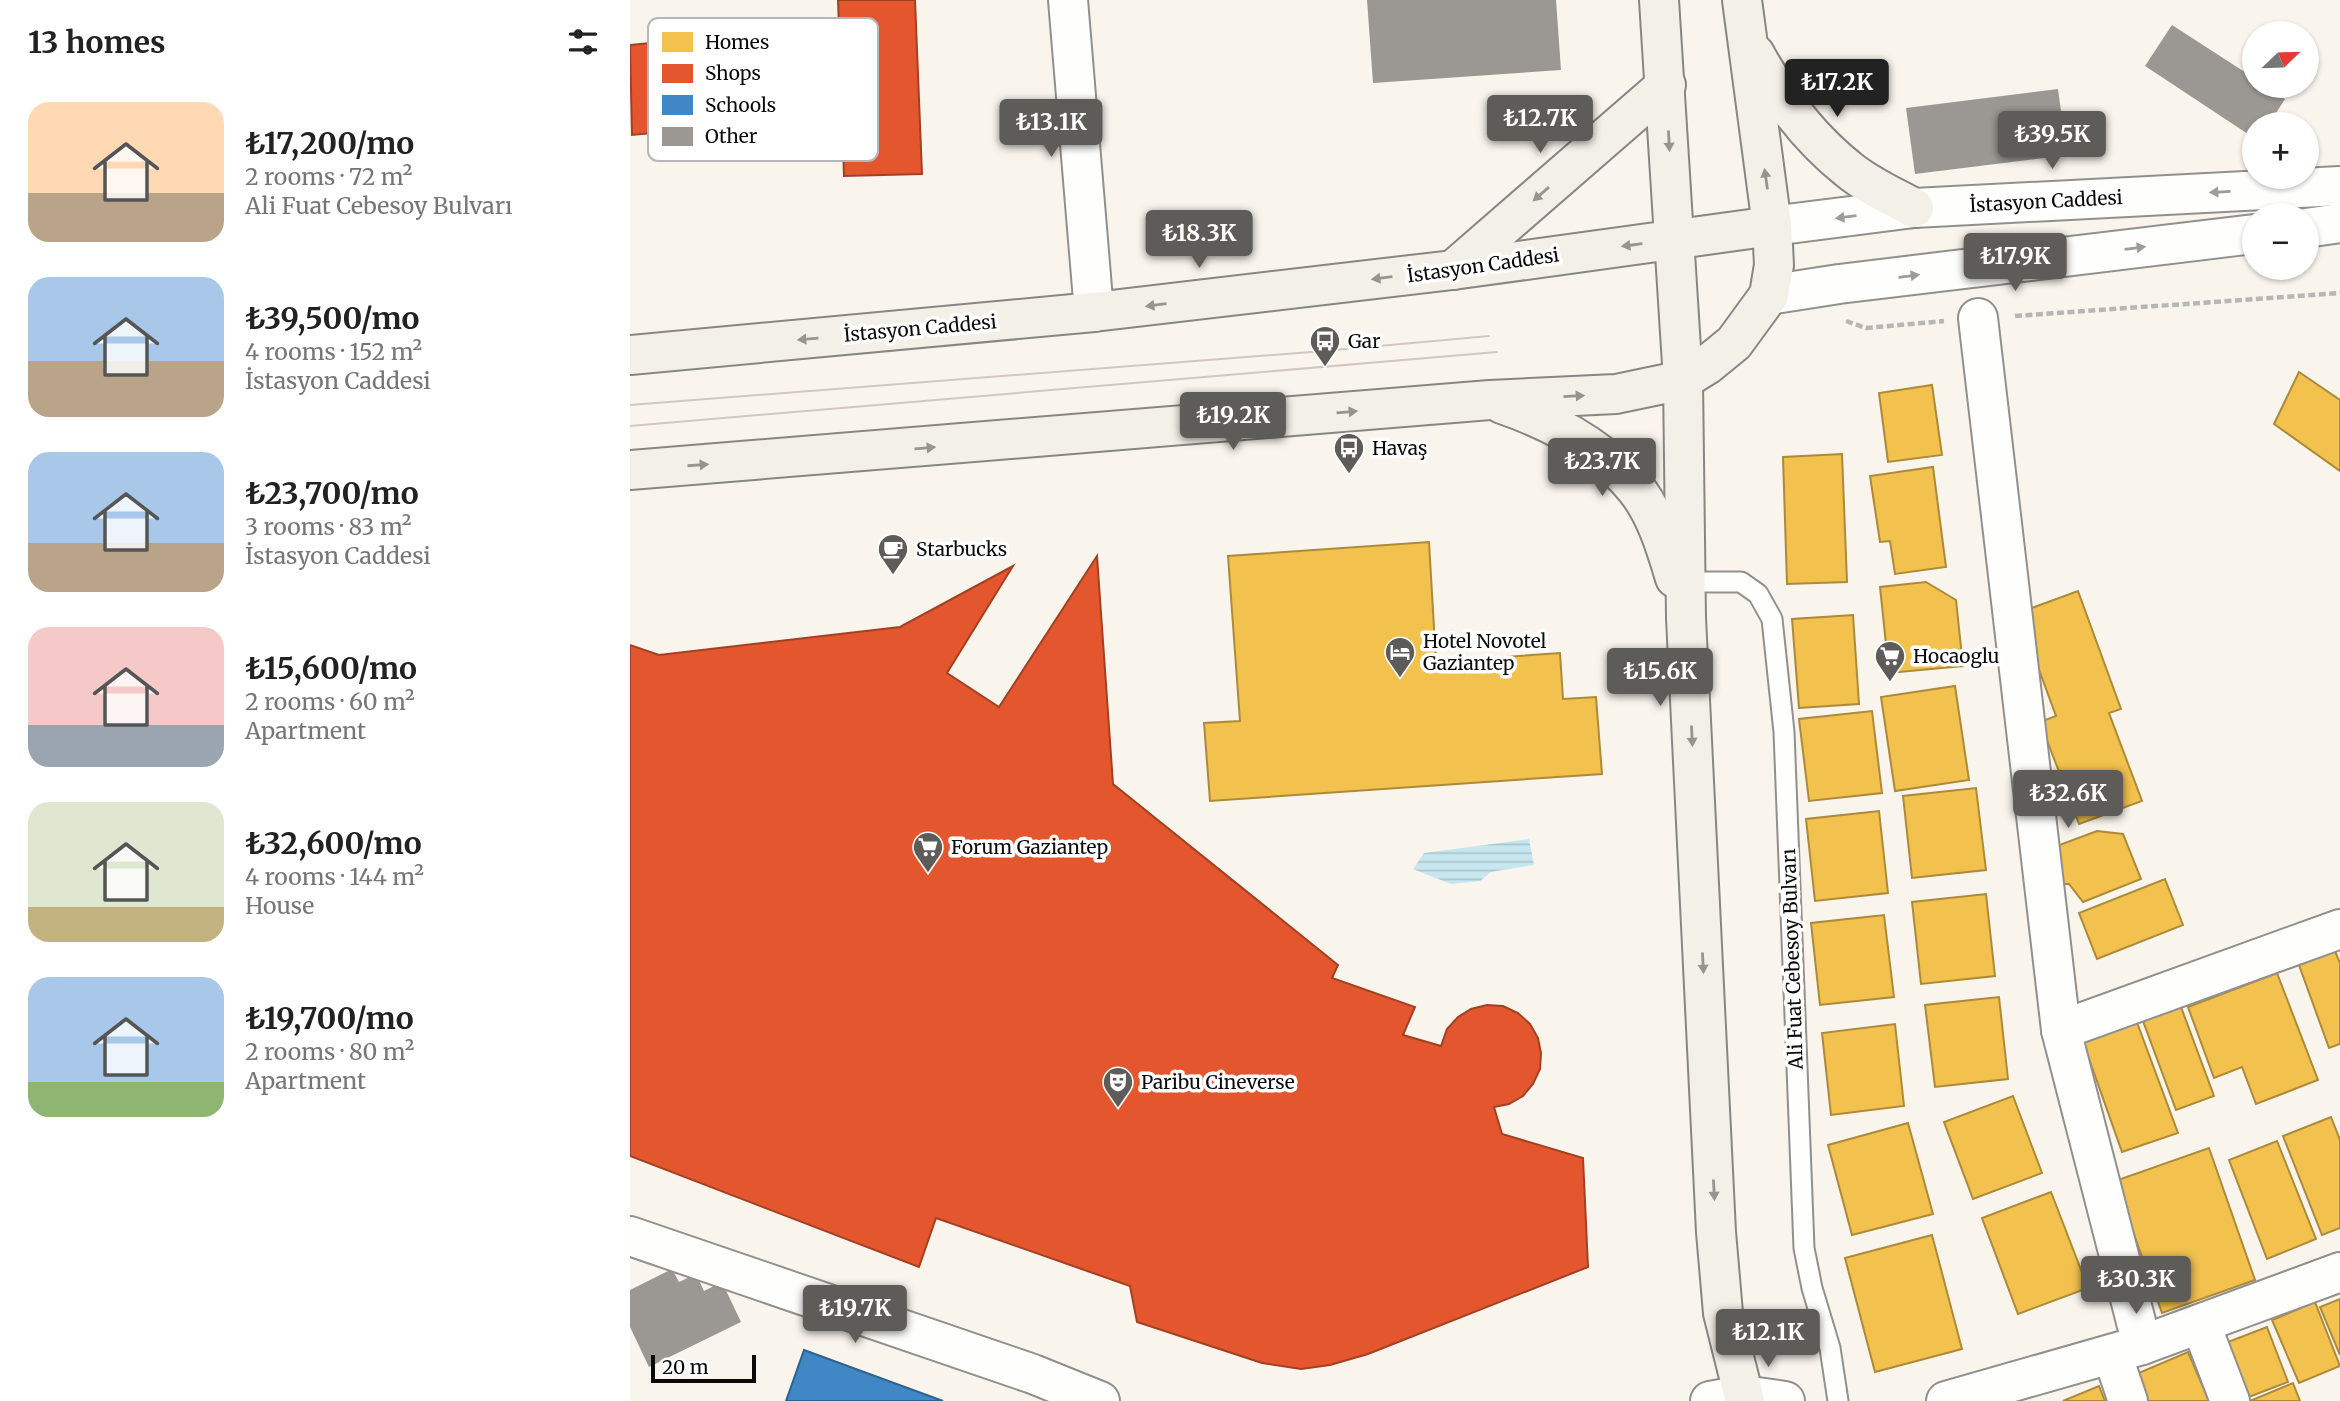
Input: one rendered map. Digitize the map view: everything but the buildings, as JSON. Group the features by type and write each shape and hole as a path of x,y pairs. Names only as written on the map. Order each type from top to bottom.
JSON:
{"street":[{"path":"1068,0 1094,312"},
{"path":"1659,0 1683,380 1686,600 1716,1232 1723,1313 1733,1399 1785,1401"},
{"path":"630,470 1490,400 1616,394 1683,380 1734,344 1769,295 1774,265 1773,226 1742,0"},
{"path":"1748,41 1770,82 1805,129 1849,170 1914,208"},
{"path":"1452,270 1666,85"},
{"name":"İstasyon Caddesi","path":"630,355 1094,312 1452,270 1914,208 2339,185"},
{"path":"2319,226 2340,223"},
{"path":"1769,295 2242,235"},
{"path":"1978,318 2061,1030 2127,1350 2129,1401"},
{"path":"1490,400 1522,411 1564,431 1611,465 1637,490 1664,541 1686,600"},
{"path":"2061,1030 2340,929"},
{"path":"630,1236 1033,1374 1100,1401"},
{"path":"1946,1401 2127,1350 2340,1272"},
{"path":"2201,1325 2230,1401"}],"lane":[{"name":"Ali Fuat Cebesoy Bulvarı","path":"1686,600 1741,582 1758,594 1772,619 1784,732 1804,1248 1812,1288 1830,1348 1838,1401"}],"path":[{"path":"1841,320 1866,328 2340,293"}],"water":[{"path":"1529,839 1534,865 1491,872 1480,881 1451,884 1413,869 1424,853"}],"tram line":[{"path":"630,405 1489,336"},
{"path":"630,426 1497,352"}],"place":[{"name":"Gar","path":"1325,368"},
{"name":"Havaş","path":"1349,475"},
{"name":"Starbucks","path":"893,576"},
{"name":"Hotel Novotel Gaziantep","path":"1400,679"},
{"name":"Hocaoglu","path":"1890,683"},
{"name":"Forum Gaziantep","path":"928,874"},
{"name":"Paribu Cineverse","path":"1118,1109"}]}
